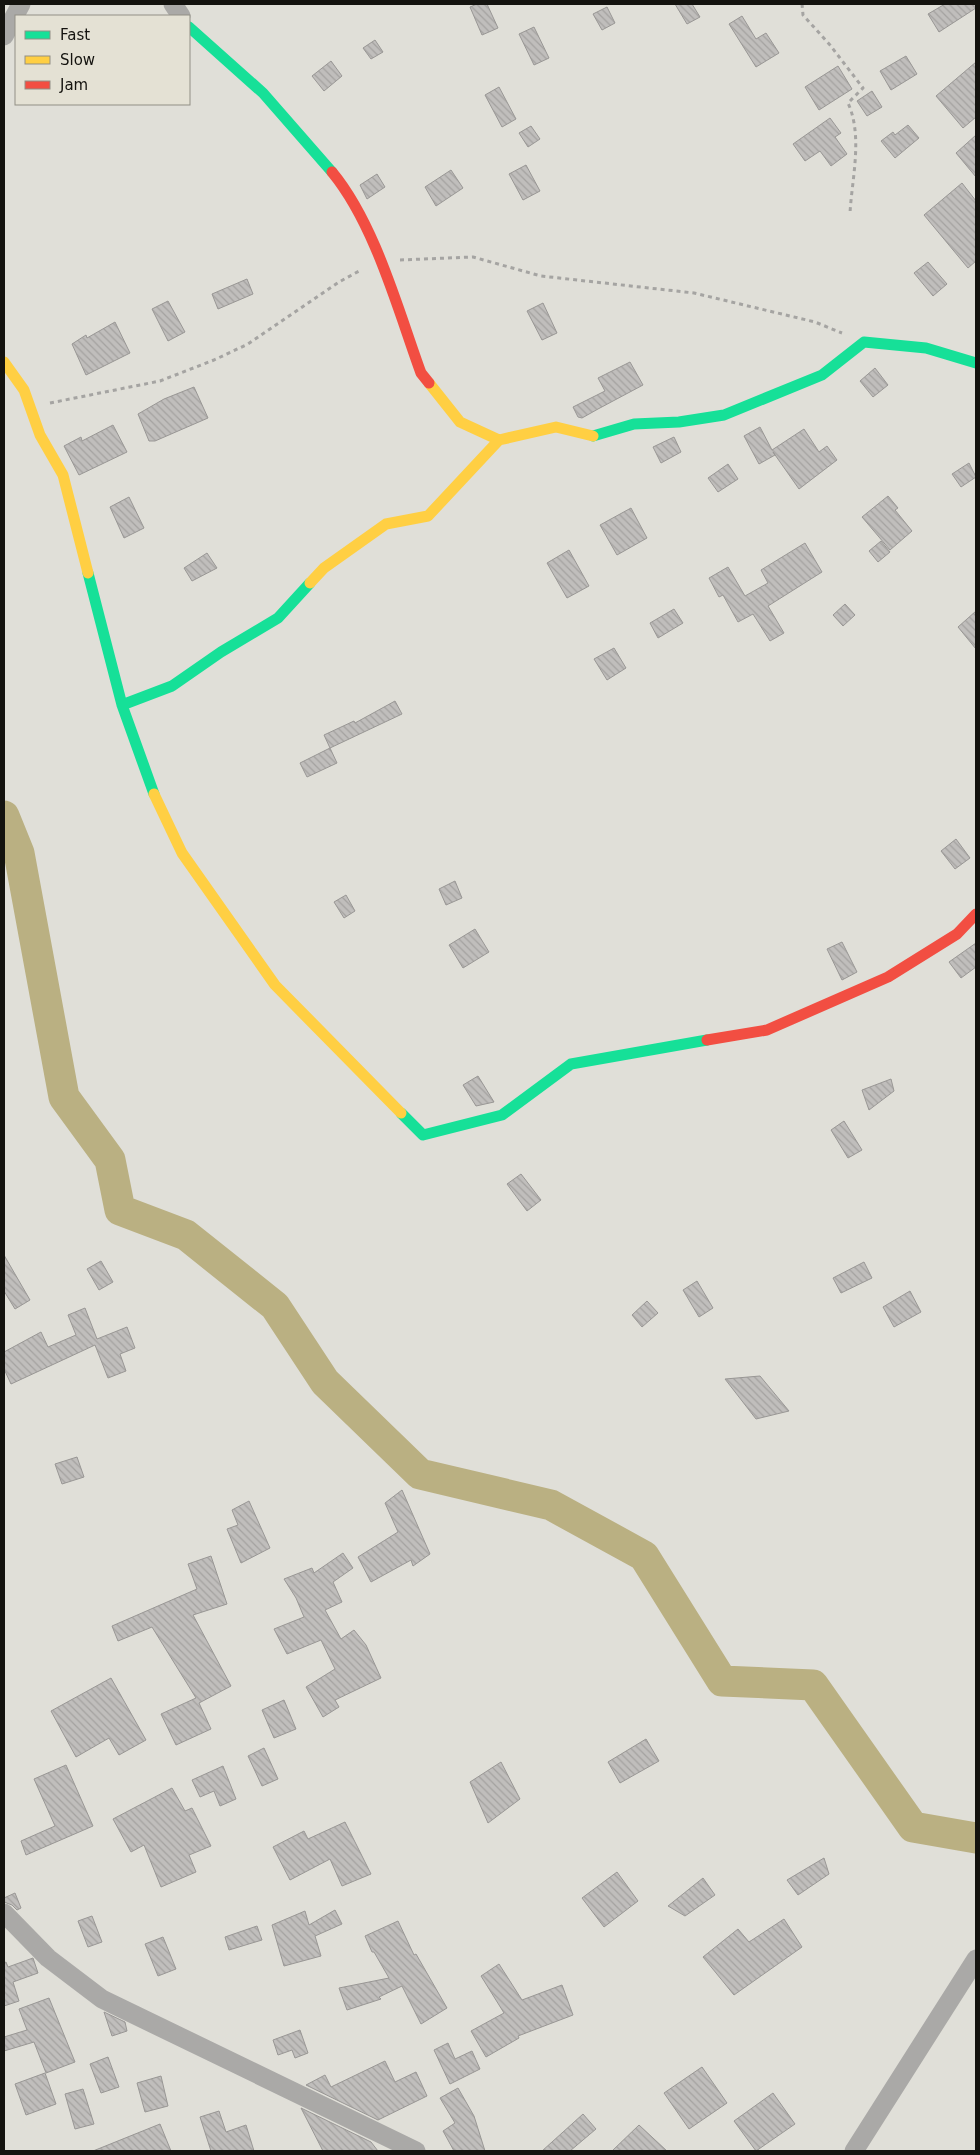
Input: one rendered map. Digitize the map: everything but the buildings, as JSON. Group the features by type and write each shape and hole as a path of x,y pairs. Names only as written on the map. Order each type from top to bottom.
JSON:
{"street":[{"path":"172,4 180,15"},
{"path":"4,36 15,15"},
{"path":"190,28 263,93 343,186 380,260 421,373 460,422 499,440"},
{"path":"122,705 172,686 222,652 278,618 324,568 386,524 428,516 499,440 556,427 595,436 634,424 678,422 724,415 822,374 864,342 926,348 976,363"},
{"path":"4,362 24,390 40,435 63,475 122,705 149,784 182,853 275,985 423,1135 502,1115 571,1064 767,1030 888,977 957,934 976,914"},
{"path":"4,1913 48,1958 102,1999 416,2151"},
{"path":"854,2151 976,1959"}],"path":[{"path":"802,4 803,15 830,45 863,88 848,103 854,116 855,155 850,213"},
{"path":"30,408 160,381 214,360 248,344 339,282 380,260 473,257 541,276 694,293 815,322 864,342"}],"waterway":[{"path":"4,816 19,853 64,1097 110,1160 120,1210 186,1235 275,1306 325,1382 420,1474 551,1505 644,1556 722,1681 813,1685 913,1827 976,1838"}],"traffic: fast":[{"path":"190,28 263,93 332,172"},
{"path":"593,436 634,424 679,422 724,415 822,375 864,342 926,348 976,363"},
{"path":"88,573 122,705 154,794"},
{"path":"122,705 172,686 221,652 278,618 310,583"},
{"path":"401,1113 423,1135 502,1115 571,1064 707,1040"}],"traffic: slow":[{"path":"4,362 24,390 40,435 63,475 88,573"},
{"path":"429,383 460,422 499,440"},
{"path":"310,583 324,568 386,524 428,516 499,440 556,427 593,436"},
{"path":"154,794 182,853 275,985 401,1113"}],"traffic: jam":[{"path":"332,172 361,216 373,242 421,373 429,383"},
{"path":"707,1040 767,1030 888,977 957,934 976,914"}]}
